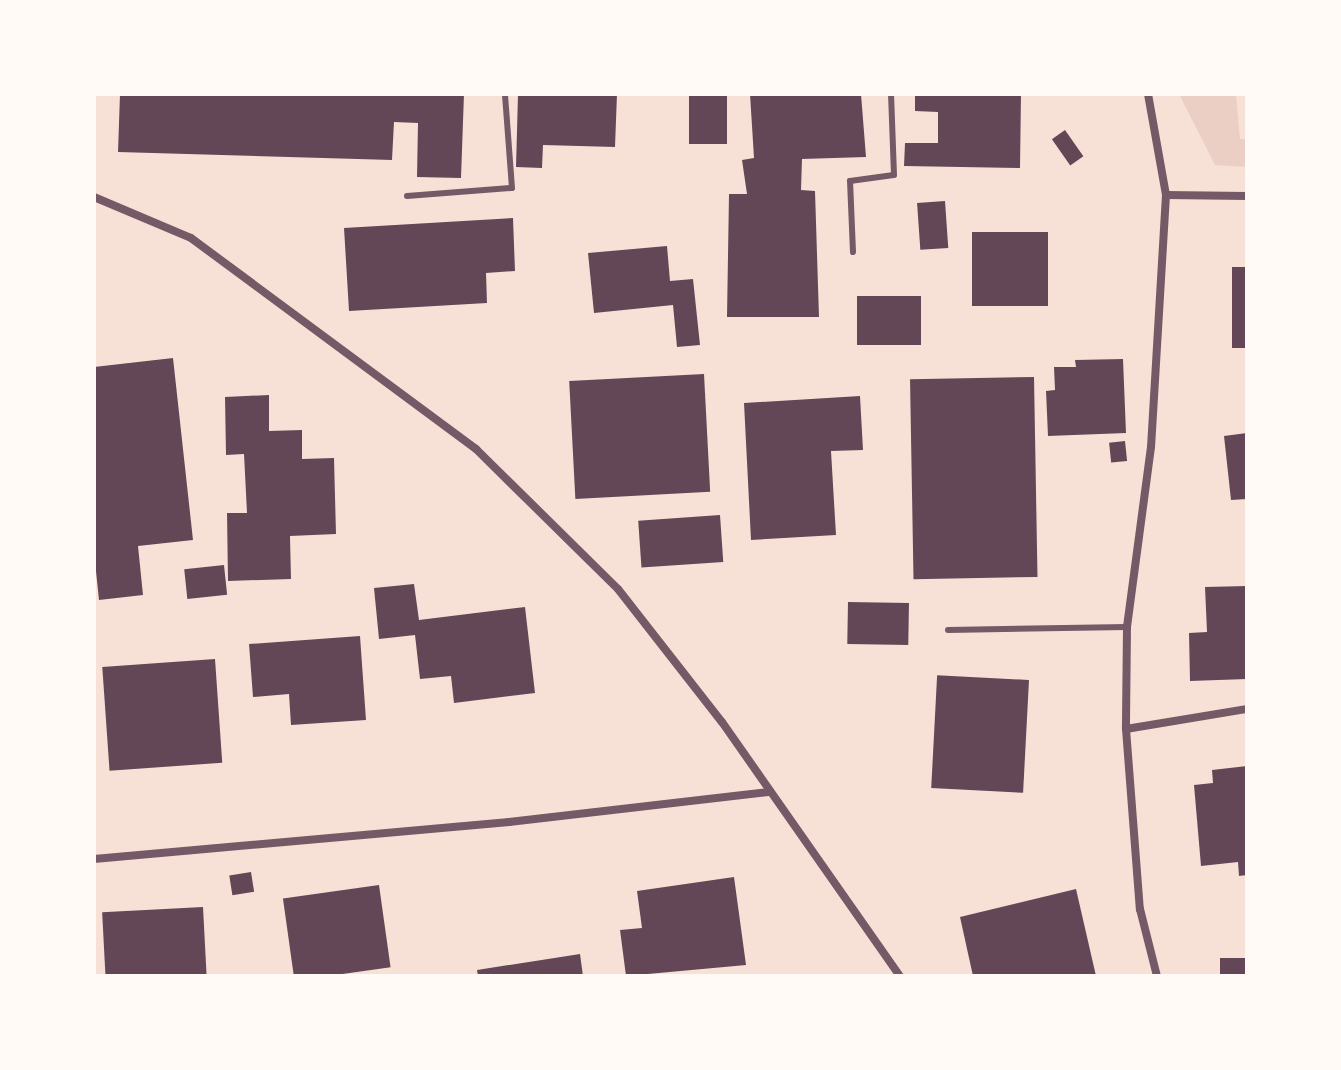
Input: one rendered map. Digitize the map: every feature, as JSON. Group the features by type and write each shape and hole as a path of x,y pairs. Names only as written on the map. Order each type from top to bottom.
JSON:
{"street":[{"path":"1148,94 1166,195 1151,447 1127,627 1126,729 1140,909 1157,976"},
{"path":"1166,195 1247,196"},
{"path":"94,197 191,238 476,449 618,589 770,792 900,976"},
{"path":"1126,729 1247,709"},
{"path":"94,859 509,822 770,792"}],"lane":[{"path":"407,196 512,188 505,94"},
{"path":"853,252 850,181 894,175 891,94"},
{"path":"948,630 1127,627"}],"shaded area":[{"path":"1179,94 1236,95 1240,139 1247,139 1247,167 1215,165"}],"building":[{"path":"120,94 464,94 461,178 417,177 418,123 394,122 392,160 118,152"},
{"path":"518,94 617,94 615,147 543,145 542,168 516,167"},
{"path":"689,94 727,94 727,144 689,144"},
{"path":"750,94 861,94 866,157 802,159 801,190 815,191 819,317 727,317 729,194 747,194 742,160 754,158"},
{"path":"915,94 1021,94 1020,168 904,166 905,143 938,143 938,112 915,111"},
{"path":"1065,130 1083,156 1070,165 1052,139"},
{"path":"945,201 948,248 920,250 917,203"},
{"path":"513,218 515,271 486,273 487,303 349,311 344,228"},
{"path":"972,232 1048,232 1048,306 972,306"},
{"path":"667,246 670,281 693,279 700,345 677,347 673,305 594,313 588,253"},
{"path":"1232,267 1247,267 1247,348 1232,348"},
{"path":"857,296 921,296 921,345 857,345"},
{"path":"173,358 193,540 138,546 143,595 99,600 94,552 94,367"},
{"path":"1123,359 1126,433 1048,436 1046,391 1055,390 1054,367 1076,367 1075,360"},
{"path":"704,374 710,492 575,499 569,381"},
{"path":"1034,377 1037,577 914,579 910,379"},
{"path":"269,395 269,431 302,430 302,459 334,458 336,534 290,536 291,579 228,581 227,513 247,513 244,454 226,455 225,397"},
{"path":"860,396 863,450 831,451 836,535 751,540 744,403"},
{"path":"1247,433 1247,499 1231,500 1224,436"},
{"path":"1125,441 1127,461 1111,463 1109,443"},
{"path":"720,515 723,562 641,568 638,521"},
{"path":"224,565 227,595 187,599 184,569"},
{"path":"414,584 419,620 525,607 535,693 454,703 451,676 420,679 415,635 379,639 374,588"},
{"path":"1247,586 1247,679 1190,681 1189,633 1207,632 1205,587"},
{"path":"848,602 909,603 908,645 847,644"},
{"path":"360,636 366,720 291,725 289,694 253,697 249,644"},
{"path":"215,659 222,763 110,771 102,667"},
{"path":"937,675 1029,680 1023,793 931,788"},
{"path":"1247,766 1247,875 1239,876 1238,862 1201,866 1194,785 1213,783 1212,770"},
{"path":"251,872 254,892 232,895 229,875"},
{"path":"734,877 746,965 626,976 620,930 642,928 637,891"},
{"path":"379,885 391,967 328,976 294,976 283,898"},
{"path":"1076,889 1096,976 973,976 960,917"},
{"path":"203,907 207,976 105,976 102,912"},
{"path":"580,954 583,976 478,976 477,970"},
{"path":"1220,958 1247,958 1247,976 1220,976"}]}
